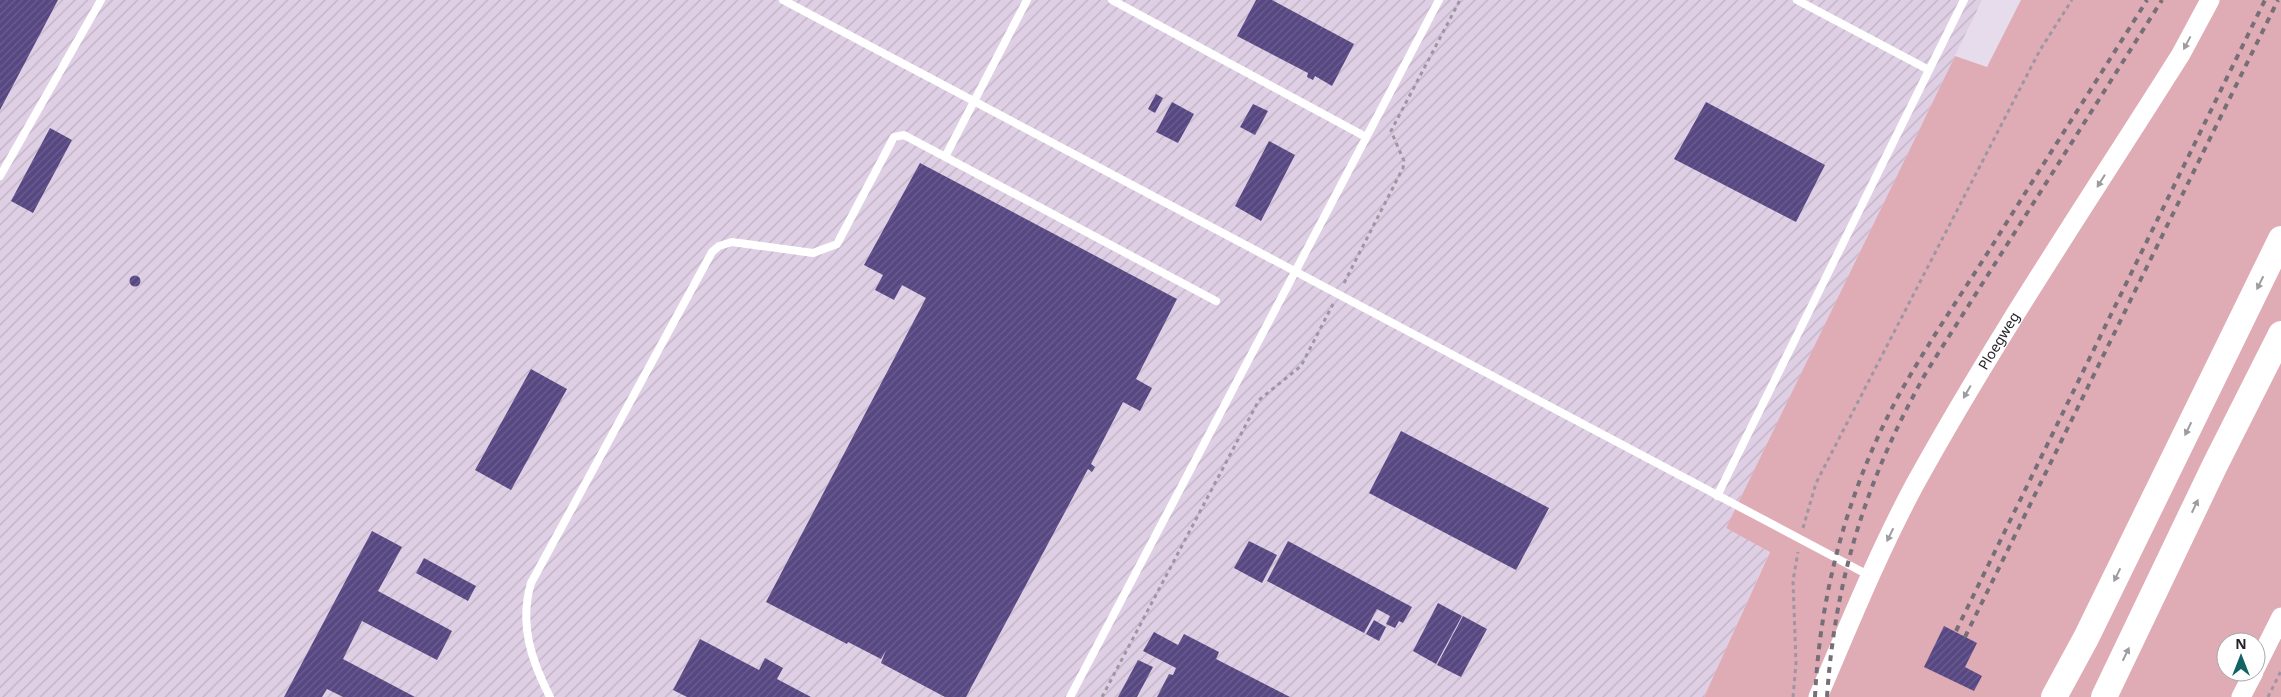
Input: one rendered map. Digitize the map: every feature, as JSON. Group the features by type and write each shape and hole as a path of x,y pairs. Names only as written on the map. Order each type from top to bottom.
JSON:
{"highway":[{"path":"2054,697 2086,638 2281,239"},
{"path":"2104,697 2215,465 2281,334"},
{"path":"2215,465 2281,357"}],"street":[{"name":"Ploegweg","path":"1818,697 1870,576 1914,486 1970,388 2181,54 2210,0"},
{"path":"2266,648 2281,617"},
{"path":"2242,697 2249,682"}],"lane":[{"path":"0,176 101,0"},
{"path":"783,0 1870,576"},
{"path":"945,157 1027,0"},
{"path":"1112,0 1366,137"},
{"path":"1070,697 1439,0"},
{"path":"1797,0 1929,70"},
{"path":"1717,496 1964,0"},
{"path":"550,697 531,651 526,627 525,602 531,583 712,252 719,246 732,242 813,253 824,251 837,244 894,137 904,135 1216,301"}],"path":[{"path":"1102,697 1259,400 1301,366 1403,168 1404,161 1392,131 1460,0"},
{"path":"1793,697 1796,663 1793,581 1799,540 1816,483 2040,50 2072,0"},
{"path":"2268,697 2281,671"}],"shaded area":[{"path":"0,0 1982,0 1726,528 1770,551 1704,697 0,697"},
{"path":"2021,0 2281,0 2281,697 1704,697 1770,552 1726,528 1955,56 1987,67"}],"building":[{"path":"0,0 58,0 0,110"},
{"path":"1256,0 1272,0 1354,44 1332,86 1315,76 1313,80 1307,77 1308,73 1237,36"},
{"path":"1156,94 1163,98 1155,113 1148,109"},
{"path":"1172,102 1194,114 1178,143 1156,132"},
{"path":"1706,102 1825,165 1796,222 1674,159"},
{"path":"1253,104 1268,111 1255,135 1240,127"},
{"path":"50,128 72,140 33,213 11,201"},
{"path":"1269,141 1295,155 1261,221 1235,206"},
{"path":"920,163 1177,299 1136,379 1152,388 1140,411 1123,402 1091,464 1095,467 1092,472 1088,469 966,697 945,697 881,663 886,650 881,659 848,642 847,644 766,602 926,298 902,285 894,300 875,290 883,275 864,265"},
{"path":"133,276 137,276 140,281 139,285 133,286 130,283 130,279"},
{"path":"531,369 567,389 511,490 475,470"},
{"path":"1401,431 1549,508 1516,570 1369,493"},
{"path":"372,531 402,547 378,591 452,631 437,660 362,621 343,659 415,697 343,697 327,689 322,697 284,697"},
{"path":"1249,541 1277,555 1262,583 1234,568"},
{"path":"1288,541 1412,607 1403,623 1399,621 1395,628 1386,624 1390,616 1377,609 1364,633 1267,581"},
{"path":"424,558 476,586 468,601 416,573"},
{"path":"1438,603 1462,616 1436,664 1413,651"},
{"path":"1463,616 1487,629 1461,677 1437,665"},
{"path":"1374,620 1386,627 1379,641 1366,634"},
{"path":"1944,626 1977,643 1965,667 1982,676 1974,691 1924,667"},
{"path":"1154,632 1178,645 1184,634 1219,652 1216,659 1290,697 1157,697 1169,674 1173,675 1176,668 1143,651"},
{"path":"700,639 759,670 765,658 783,668 777,679 811,697 687,697 673,690"},
{"path":"1138,660 1153,667 1137,697 1118,697"}],"railway":[{"path":"1815,697 1823,618 1840,540 1852,502 1882,428 1922,356 2147,0"},
{"path":"1827,697 1831,653 1838,610 1858,528 1872,488 1906,410 1927,371 2162,0"},
{"path":"1956,631 2265,0"},
{"path":"1965,637 2278,0"}]}
